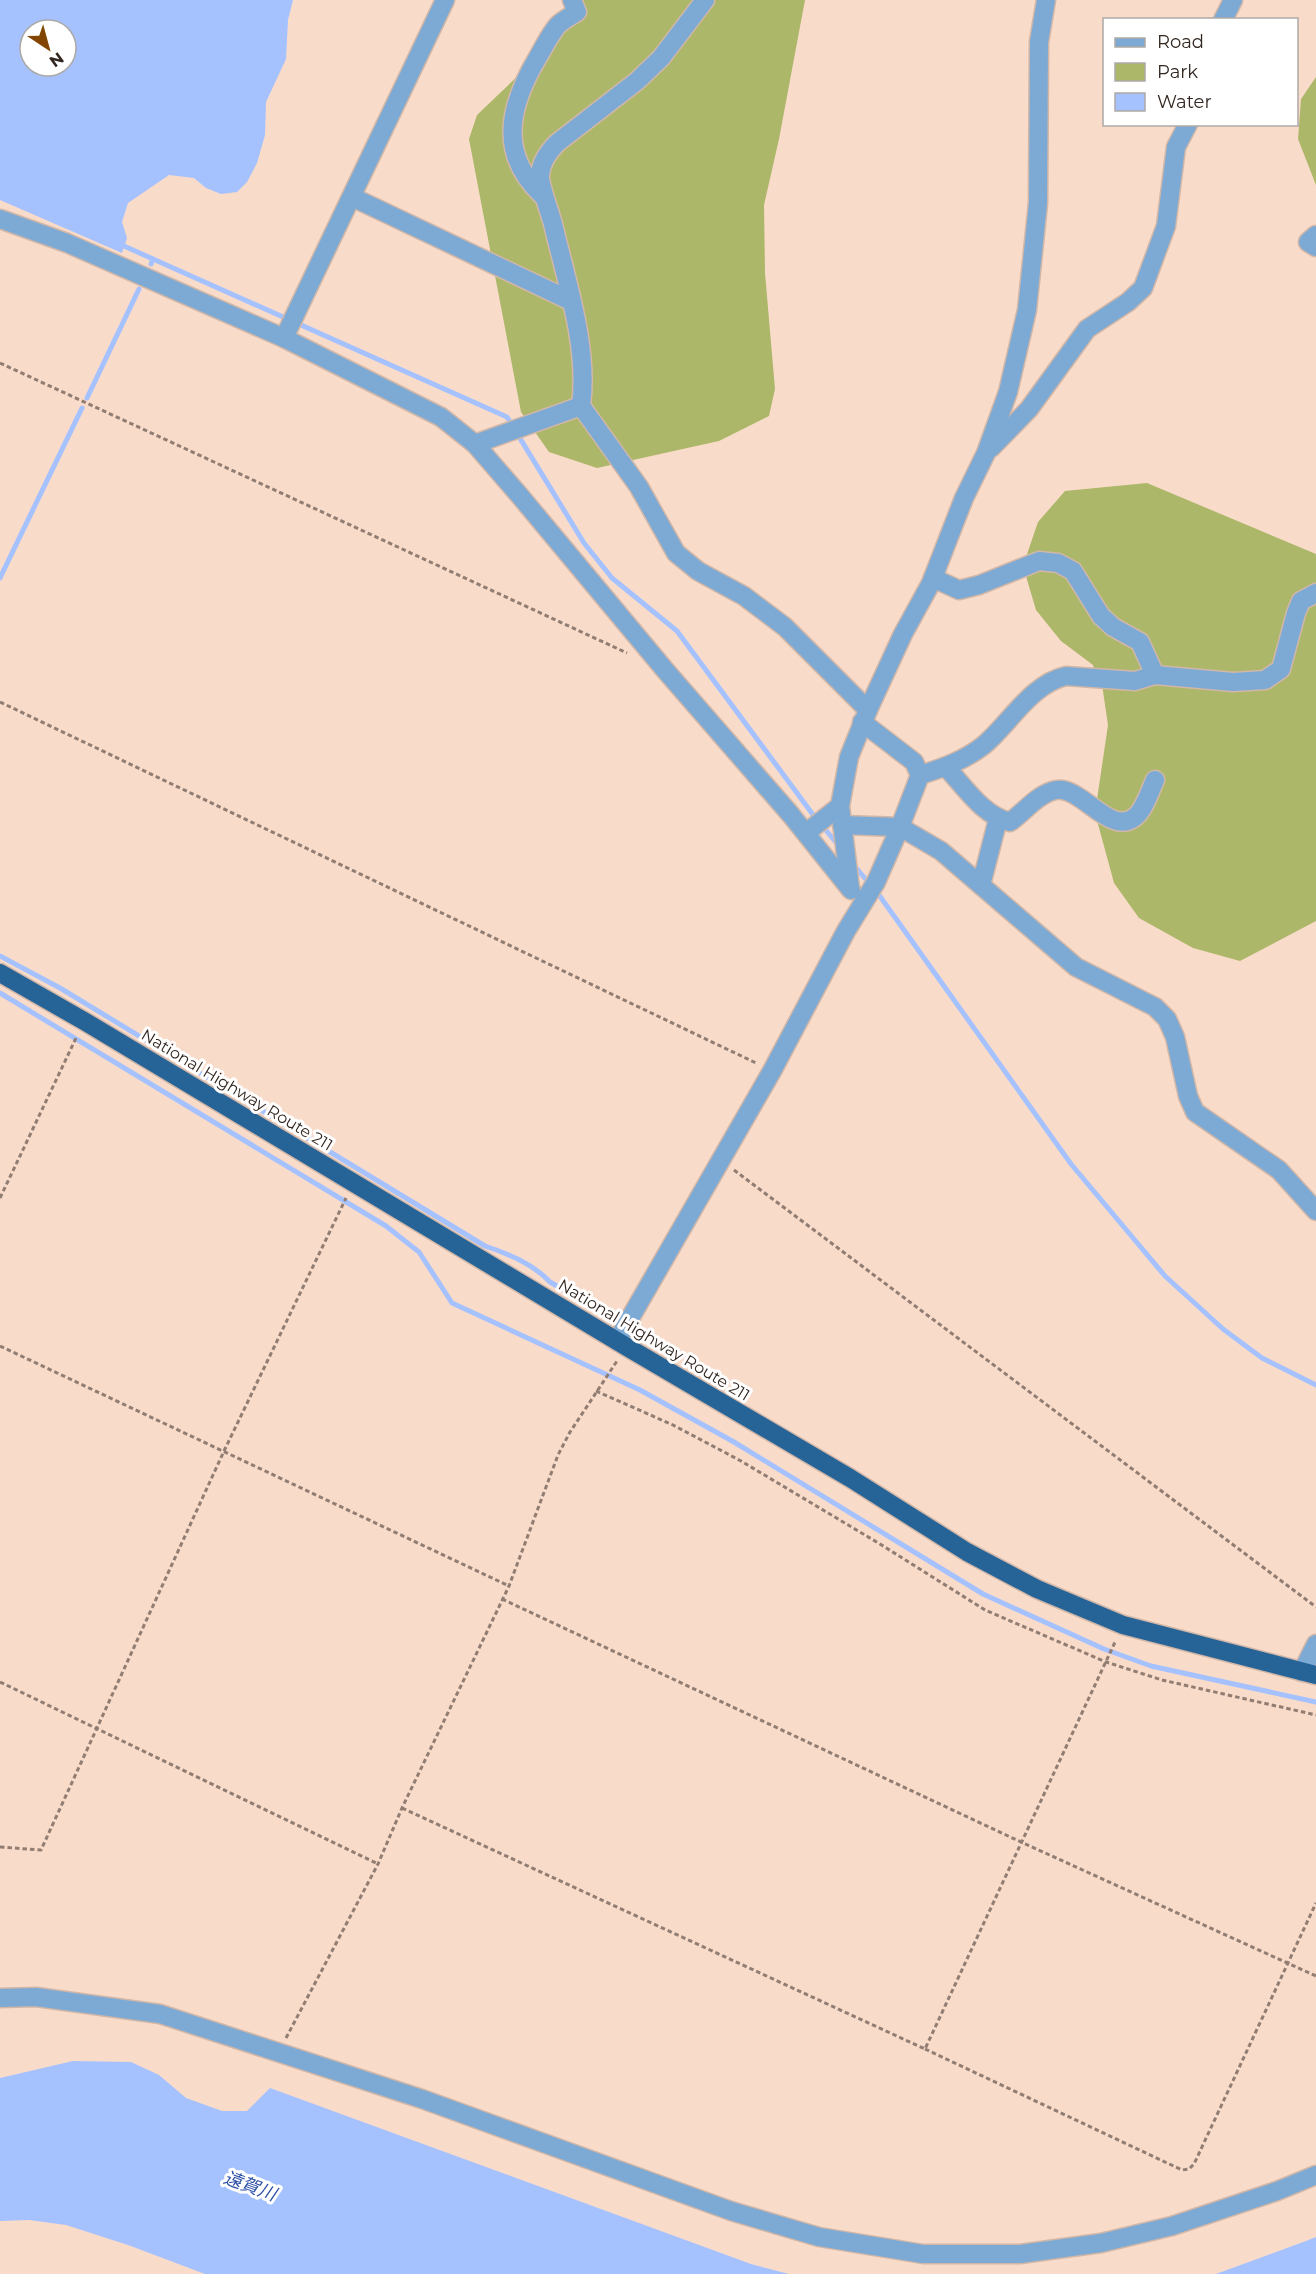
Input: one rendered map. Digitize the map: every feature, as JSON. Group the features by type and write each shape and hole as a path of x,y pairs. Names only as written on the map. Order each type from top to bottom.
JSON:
{"highway":[{"name":"National Highway Route 211","path":"0,973 850,1478 967,1552 1037,1589 1123,1625 1309,1674"}],"street":[{"path":"287,333 445,0"},
{"path":"547,199 531,185 518,163 512,138 515,108 524,81 557,26 577,12 572,0"},
{"path":"622,1344 846,931 850,911 861,885 900,827 920,775 914,762 865,716 785,627 744,596 698,571 676,553 639,487 581,406 584,384 571,301 540,177 543,163 549,152 662,58 705,0"},
{"path":"861,885 829,825 849,757 865,716 903,634 933,578 963,498 986,453 1008,392 1027,309 1038,203 1039,42 1047,0"},
{"path":"1224,18 1233,0"},
{"path":"986,453 1029,409 1087,329 1128,302 1143,288 1167,226 1176,147 1187,126"},
{"path":"352,197 571,301"},
{"path":"0,219 67,243 287,333 441,417 475,444 665,670 829,825 861,885"},
{"path":"1316,235 1308,242 1316,247"},
{"path":"475,444 581,406"},
{"path":"933,578 959,590 979,585 1039,561 1058,563 1072,571 1101,616 1113,627 1140,642 1155,675"},
{"path":"920,775 946,766 983,745 1042,686 1054,678 1066,676 1135,681 1155,675 1233,682 1265,680 1281,669 1301,601 1316,593"},
{"path":"946,766 998,819 1010,822 1038,799 1055,790 1071,791 1113,821 1129,820 1137,816 1155,780"},
{"path":"981,885 998,819"},
{"path":"829,825 900,827 941,851 1076,967 1155,1007 1167,1019 1175,1037 1188,1096 1195,1112 1279,1170 1316,1211"},
{"path":"1309,1674 1316,1644"},
{"path":"0,1998 36,1997 160,2014 422,2098 730,2211 819,2237 923,2254 1020,2254 1101,2243 1172,2226 1277,2191 1316,2175"}],"path":[{"path":"0,363 633,656"},
{"path":"0,702 772,1071"},
{"path":"0,1198 84,1021"},
{"path":"720,1160 1316,1607"},
{"path":"0,1847 41,1850 224,1451 353,1182"},
{"path":"280,2051 378,1864 402,1808 509,1586 558,1455 622,1344"},
{"path":"0,1346 509,1586"},
{"path":"596,1391 673,1425 741,1461 986,1610 1106,1662 1162,1680 1316,1715"},
{"path":"502,1599 1021,1842 1316,1976"},
{"path":"925,2049 1123,1625"},
{"path":"0,1682 378,1864"},
{"path":"402,1808 1182,2170 1189,2169 1194,2164 1316,1903"}],"green space":[{"path":"580,0 805,0 764,205 765,273 775,389 769,416 719,441 597,468 549,452 521,412 469,139 477,115 525,69"},
{"path":"1316,77 1316,185 1298,139 1301,99"},
{"path":"1147,483 1316,554 1316,921 1240,961 1193,948 1139,918 1114,883 1095,813 1108,725 1100,671 1094,670 1093,665 1061,641 1036,610 1023,566 1038,522 1065,491"}],"water":[{"path":"0,0 293,0 288,20 286,59 266,102 265,135 257,163 247,182 237,192 221,194 206,188 194,178 169,175 128,203 122,222 127,238 122,253 0,200"},
{"name":"遠賀川","path":"73,2061 131,2062 159,2075 186,2098 222,2111 247,2111 270,2088 751,2264 789,2274 205,2274 66,2225 29,2220 0,2221 0,2078"},
{"path":"1316,2237 1316,2274 1216,2274 1306,2241"}],"waterway":[{"path":"124,246 153,259 151,264"},
{"path":"153,259 507,417 584,543 612,578 677,631 814,816 839,846"},
{"path":"87,398 139,289"},
{"path":"0,578 82,408"},
{"path":"852,863 879,895 1071,1164 1165,1276 1223,1329 1262,1358 1316,1385"},
{"path":"0,956 60,988 485,1246 528,1265 550,1282 611,1317"},
{"path":"0,993 386,1226 419,1252 452,1303 640,1390 734,1442 983,1594 1104,1649 1151,1666 1316,1702"}]}
